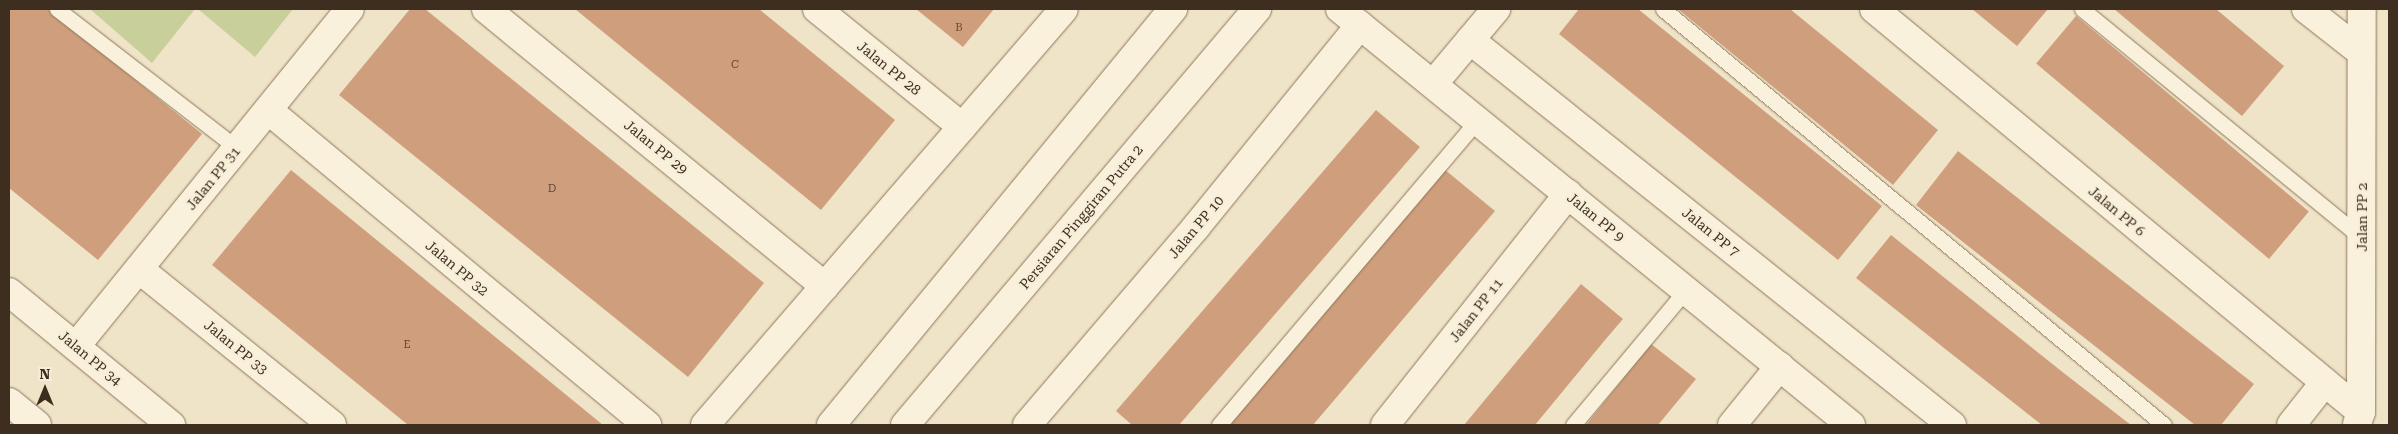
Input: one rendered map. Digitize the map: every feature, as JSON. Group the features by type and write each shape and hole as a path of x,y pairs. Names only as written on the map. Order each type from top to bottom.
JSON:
{"street":[{"name":"Jalan PP 31","path":"76,346 350,9"},
{"name":"Jalan PP 29","path":"486,9 825,286"},
{"name":"Jalan PP 28","path":"817,9 962,127"},
{"path":"704,425 1064,9"},
{"path":"831,425 1173,9"},
{"name":"Persiaran Pinggiran Putra 2","path":"905,425 1257,9"},
{"path":"1434,83 1496,9"},
{"name":"Jalan PP 6","path":"1874,9 2324,383 2358,419"},
{"path":"2306,9 2361,52"},
{"name":"Jalan PP 2","path":"2358,419 2362,238 2362,9"},
{"name":"Jalan PP 9","path":"1350,17 1434,83 1477,121 1851,425"},
{"name":"Jalan PP 10","path":"1027,425 1196,227 1350,17"},
{"name":"Jalan PP 7","path":"1470,40 1952,425"},
{"name":"Jalan PP 32","path":"268,110 647,425"},
{"name":"Jalan PP 11","path":"1385,425 1568,194"},
{"name":"Jalan PP 33","path":"139,269 332,425"},
{"name":"Jalan PP 34","path":"9,292 171,425"},
{"path":"1732,425 1780,366"},
{"path":"2291,425 2324,383"}],"lane":[{"path":"58,9 237,148"},
{"path":"1663,9 2164,425"},
{"path":"2082,9 2362,238"},
{"path":"1219,425 1477,121"},
{"path":"1573,425 1686,290"}],"green space":[{"path":"90,9 195,9 152,63"},
{"path":"198,9 293,9 255,57"}],"building":[{"path":"9,9 48,9 202,134 98,260 9,188"},
{"path":"410,9 425,9 764,283 688,377 339,95"},
{"path":"575,9 759,9 895,120 821,210"},
{"path":"916,9 994,9 963,47"},
{"path":"1579,9 1638,9 1882,206 1838,260 1559,34"},
{"path":"1678,9 1790,9 1938,130 1893,185"},
{"path":"1972,9 2048,9 2017,46"},
{"path":"2114,9 2216,9 2284,66 2242,116"},
{"path":"2076,16 2309,211 2269,259 2036,63"},
{"path":"1376,110 1420,147 1179,425 1132,425 1116,411"},
{"path":"1958,151 2254,384 2221,425 2195,425 1916,205"},
{"path":"1444,169 1495,211 1313,425 1228,425"},
{"path":"291,170 603,425 408,425 212,265"},
{"path":"1891,235 2131,425 2042,425 1944,348 1856,278"},
{"path":"1581,284 1623,319 1535,425 1464,425"},
{"path":"1651,344 1696,379 1658,425 1586,425"}]}
